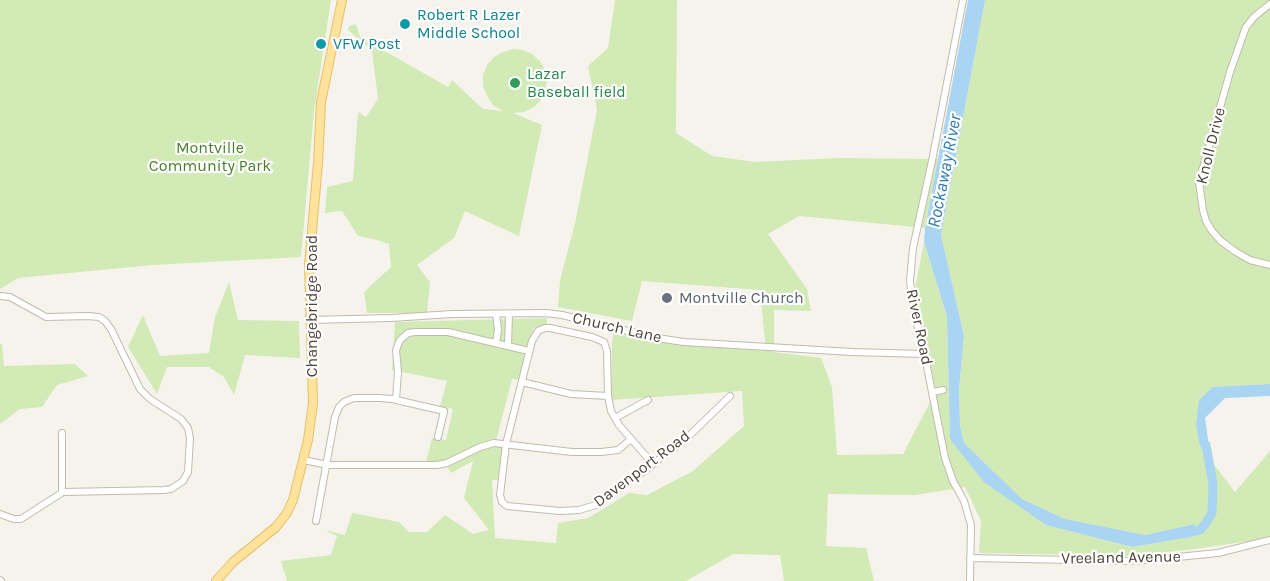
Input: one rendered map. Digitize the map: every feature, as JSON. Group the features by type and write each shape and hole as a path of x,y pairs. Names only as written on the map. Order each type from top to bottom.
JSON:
{"main road":[{"name":"Changebridge Road","path":"216,581 233,562 283,519 293,500 303,460 313,403 309,265 321,102 342,0"}],"street":[{"name":"River Road","path":"963,0 911,259 910,291 947,468 967,508 970,525 970,581"},
{"name":"Knoll Drive","path":"1270,4 1254,16 1246,27 1230,72 1199,182 1200,198 1206,221 1212,231 1221,241 1250,260 1270,265"},
{"path":"0,296 10,297 46,316 102,318 109,325 144,395 181,419 189,431 190,448 188,472 183,481 174,487 164,490 62,492 21,519 0,514"},
{"name":"Church Lane","path":"310,320 546,313 684,342 924,354"},
{"path":"495,343 498,330 496,314"},
{"path":"508,346 509,314"},
{"name":"Davenport Road","path":"608,396 607,351 604,342 550,328 538,332 529,351 506,444 500,495 507,506 560,511 590,508 603,501 689,436 730,396"},
{"path":"396,400 398,372 396,350 398,343 405,335 415,332 448,332 529,351"},
{"path":"522,382 571,393 608,396 615,418 652,463"},
{"path":"932,392 943,390"},
{"path":"316,521 335,417 344,402 354,398 379,398 444,411 438,436"},
{"path":"615,418 648,400"},
{"path":"62,433 62,492"},
{"path":"303,460 327,465 444,464 487,444 497,443 572,452 600,452 618,450 631,439"},
{"name":"Vreeland Avenue","path":"970,558 1147,560 1218,553 1270,540"}],"green space":[{"name":"Montville Community Park","path":"0,0 331,0 314,111 301,257 152,265 18,278 0,289"},
{"path":"615,0 677,0 676,133 712,156 755,162 839,158 938,159 925,228 799,216 768,234 807,289 811,311 774,310 774,352 821,358 832,387 837,455 903,454 936,391 915,289 924,242 947,316 950,439 1046,525 1133,547 1195,536 1195,524 1145,535 1065,519 1022,499 964,443 960,425 959,390 964,336 941,235 985,0 1270,0 1270,384 1212,387 1199,400 1200,446 1235,492 1270,451 1270,538 1133,556 979,553 981,521 965,487 915,495 828,494 826,546 866,548 874,581 784,581 780,555 733,554 686,581 287,581 281,561 331,555 337,536 325,530 345,535 352,513 399,522 409,532 427,532 445,515 473,534 489,530 464,498 473,461 451,473 446,464 425,466 432,438 446,440 453,409 440,406 447,381 392,370 395,322 547,318 547,324 534,328 521,380 512,379 495,445 506,447 500,480 492,480 495,538 556,543 558,523 588,518 629,493 647,495 693,471 744,426 742,391 611,400 612,342 614,332 673,344 766,351 760,290 642,281 632,321 558,307 560,281 576,219 597,110 588,66 608,48"},
{"path":"356,24 360,37 448,87 452,80 483,109 503,111 493,105 483,86 483,75 487,65 494,57 513,49 523,50 540,61 545,70 547,80 541,100 524,112 513,113 542,125 519,236 465,211 454,238 417,265 430,282 427,313 367,313 364,292 391,267 389,244 358,236 342,211 325,213 327,187 353,181 358,112 366,117 378,99 372,51 348,30 349,26"},
{"path":"229,282 238,320 299,321 300,358 245,355 234,395 224,377 209,367 167,367 157,394 128,347 143,315 160,356 209,353 215,317"},
{"path":"0,344 2,344 4,366 75,364 88,376 57,385 42,407 20,409 0,424"}],"water":[{"name":"Rockaway River","path":"968,0 985,0 941,235 964,336 959,390 960,425 964,443 1022,499 1065,519 1145,535 1195,524 1195,536 1133,547 1046,525 984,482 950,439 947,316 924,242"},
{"path":"1270,384 1270,396 1225,398 1205,418 1211,461 1200,446 1196,425 1199,400 1212,387"}],"waterway":[{"name":"Rockaway River","path":"1184,534 1200,530 1212,513 1213,484 1206,445"}],"place":[{"name":"Robert R Lazer Middle School","path":"405,24"},
{"name":"VFW Post","path":"321,44"},
{"name":"Lazar Baseball field","path":"515,83"},
{"name":"Montville Church","path":"667,298"}]}
